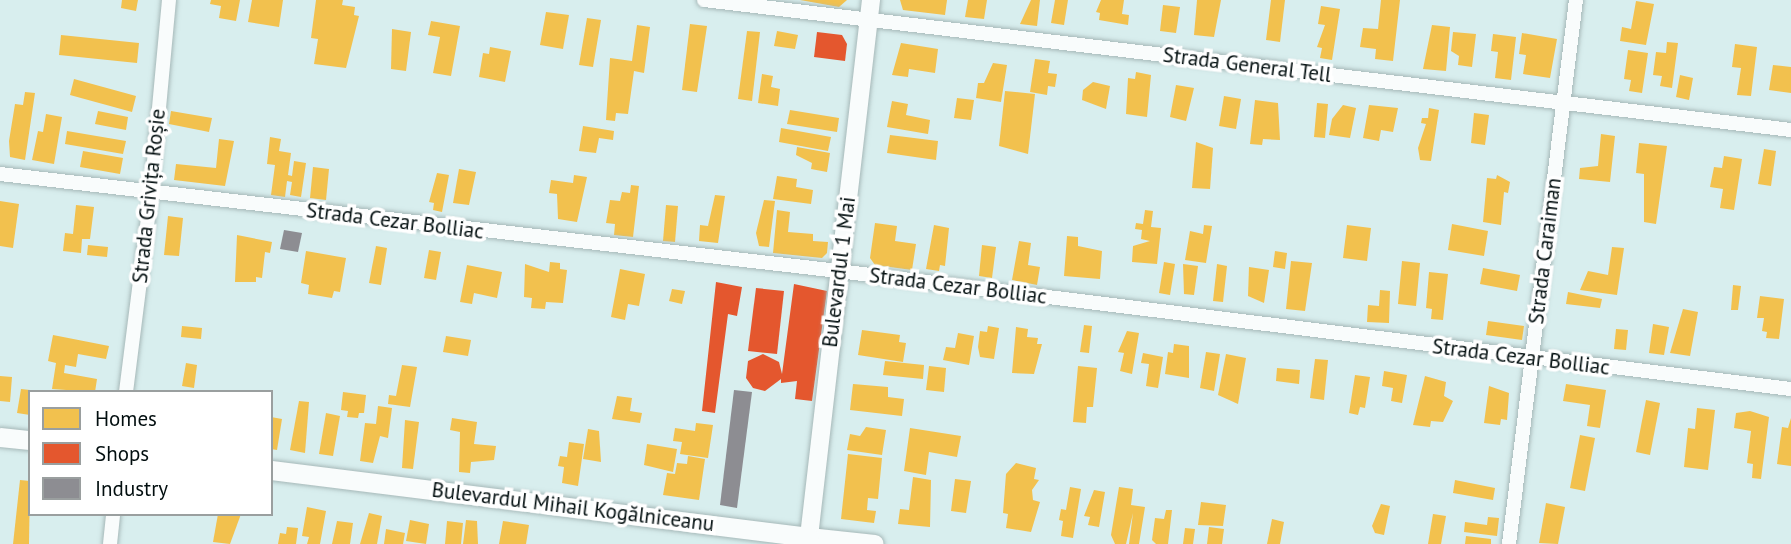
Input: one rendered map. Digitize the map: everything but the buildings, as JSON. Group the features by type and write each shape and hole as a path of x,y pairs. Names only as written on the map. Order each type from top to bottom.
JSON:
{"main road":[{"path":"0,437 28,440"},
{"name":"Bulevardul Mihail Kogălniceanu","path":"273,470 809,540"}],"street":[{"name":"Strada Grivița Roșie","path":"126,390 151,194 169,0"},
{"name":"Strada General Tell","path":"704,0 1791,130"},
{"name":"Bulevardul 1 Mai","path":"809,540 871,0"},
{"name":"Strada Caraiman","path":"1509,544 1576,0"},
{"name":"Strada Cezar Bolliac","path":"0,174 151,194 838,271 1791,389"},
{"path":"110,544 113,516"},
{"name":"Bulevardul Mihail Kogălniceanu","path":"809,540 875,544"}]}
